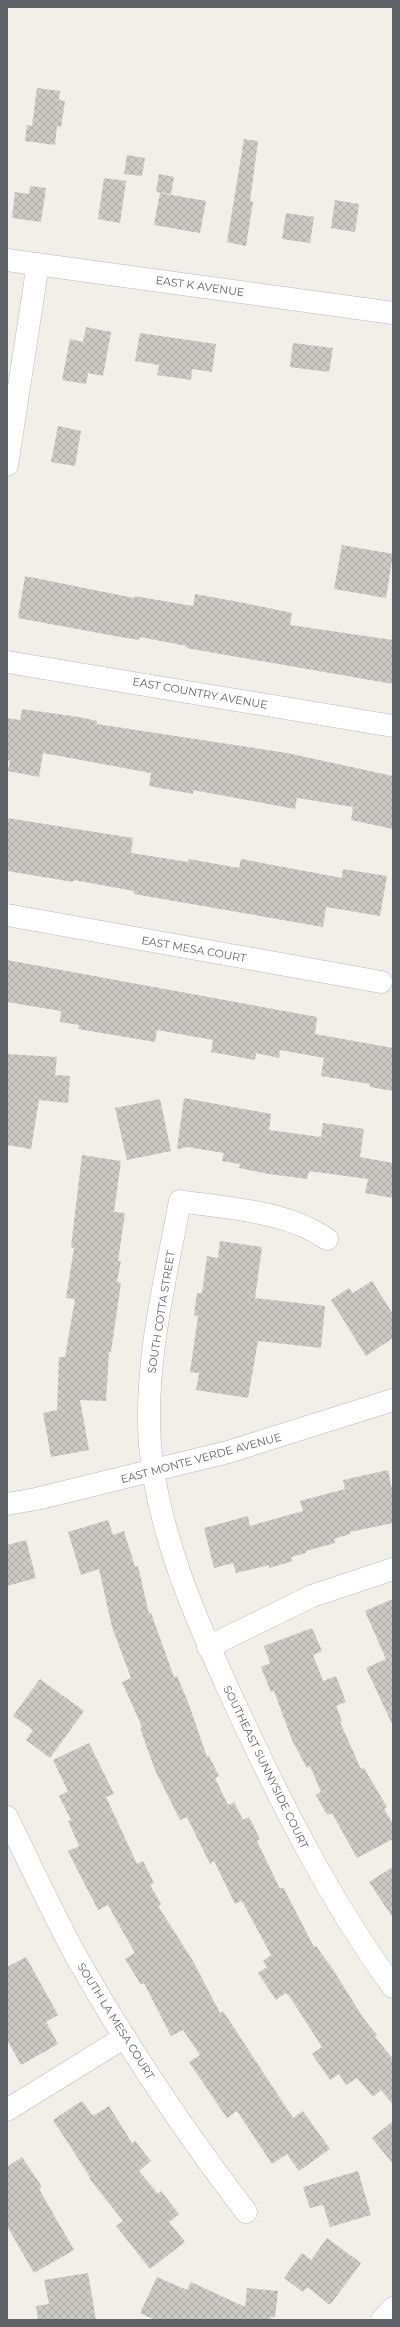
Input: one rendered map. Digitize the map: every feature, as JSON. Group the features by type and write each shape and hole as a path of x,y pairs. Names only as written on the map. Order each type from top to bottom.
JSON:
{"street":[{"name":"EAST K AVENUE","path":"7,260 393,313"},
{"path":"7,465 38,264"},
{"name":"EAST COUNTRY AVENUE","path":"7,662 30,664 393,726"},
{"name":"EAST MESA COURT","path":"7,915 381,982"},
{"name":"SOUTH COTTA STREET","path":"208,1646 193,1610 175,1556 153,1472 150,1436 150,1372 180,1201 288,1219 311,1228 327,1239"},
{"name":"EAST MONTE VERDE AVENUE","path":"7,1504 36,1500 153,1472 228,1452 393,1400"},
{"path":"208,1646 312,1596 393,1569"},
{"name":"SOUTHEAST SUNNYSIDE COURT","path":"208,1646 270,1781 303,1844 339,1905 393,1987"},
{"name":"SOUTH LA MESA COURT","path":"7,1817 77,1957 125,2037 195,2146 246,2212"},
{"path":"7,2110 125,2037"},
{"path":"382,2320 393,2308"}],"building":[{"path":"37,88 60,91 59,100 65,101 61,127 57,126 55,145 25,141 27,125 32,126"},
{"path":"244,139 258,141 250,201 253,202 246,246 227,242"},
{"path":"127,155 145,158 142,176 124,174"},
{"path":"159,174 174,177 171,194 156,192"},
{"path":"104,178 126,181 120,223 98,219"},
{"path":"30,186 46,188 41,222 12,218 15,192 29,194"},
{"path":"160,193 206,201 200,233 154,225"},
{"path":"335,200 359,204 355,232 331,228"},
{"path":"286,213 314,217 310,243 282,239"},
{"path":"86,327 111,332 103,376 88,373 86,384 62,380 70,339 83,342"},
{"path":"140,333 216,344 212,372 192,369 191,380 157,375 159,365 135,361"},
{"path":"293,343 333,348 329,372 290,367"},
{"path":"58,426 81,431 75,466 51,462"},
{"path":"342,545 393,554 386,598 334,589"},
{"path":"25,576 134,598 134,596 193,606 195,594 292,613 290,625 393,640 393,684 186,648 187,646 140,637 139,640 18,618"},
{"path":"22,709 79,717 97,721 97,724 287,753 393,776 393,829 351,820 353,807 297,798 295,809 193,790 193,794 149,786 151,773 43,753 39,777 8,771 10,761 7,760 7,718 20,720"},
{"path":"7,818 133,838 131,853 188,862 189,859 239,868 241,859 342,878 343,869 387,876 380,916 326,907 323,927 134,894 134,891 74,880 73,882 7,871"},
{"path":"7,960 317,1017 315,1034 393,1048 393,1091 370,1087 370,1084 321,1076 324,1058 280,1050 279,1058 256,1053 255,1060 211,1052 213,1040 157,1030 155,1042 78,1029 79,1025 60,1022 61,1011 7,1002"},
{"path":"7,1054 57,1057 55,1075 70,1076 68,1103 39,1100 31,1149 7,1145"},
{"path":"184,1098 271,1114 269,1130 321,1137 323,1123 364,1129 360,1157 393,1163 393,1198 365,1193 368,1179 309,1171 307,1179 269,1174 239,1168 240,1164 222,1161 224,1153 187,1147 177,1149"},
{"path":"160,1099 171,1151 127,1160 115,1108"},
{"path":"82,1155 121,1161 114,1212 125,1213 118,1261 121,1261 117,1282 121,1283 111,1352 109,1352 106,1401 80,1400 89,1450 51,1457 43,1413 57,1410 59,1357 65,1357 75,1299 66,1298 74,1248 71,1247"},
{"path":"220,1241 262,1247 255,1298 325,1306 321,1348 258,1341 248,1398 196,1390 199,1373 190,1372 198,1316 194,1315 197,1293 202,1293 207,1256 218,1258"},
{"path":"372,1281 393,1314 393,1338 366,1356 331,1300 349,1288 353,1293"},
{"path":"388,1470 393,1494 393,1523 350,1532 350,1534 334,1539 335,1543 306,1551 306,1553 291,1557 293,1561 269,1568 269,1565 236,1573 233,1563 214,1568 204,1528 248,1516 250,1526 303,1511 300,1501 345,1489 343,1480"},
{"path":"108,1520 113,1535 124,1531 135,1567 138,1566 149,1614 151,1613 174,1677 177,1676 188,1702 207,1757 209,1756 219,1776 215,1778 228,1805 234,1802 243,1820 249,1817 260,1839 257,1841 280,1889 283,1887 314,1947 316,1946 332,1968 364,2019 377,2035 375,2037 393,2059 393,2105 381,2090 373,2097 357,2078 346,2085 339,2074 330,2080 312,2054 322,2047 290,1997 286,1993 276,2000 258,1973 267,1967 263,1961 271,1955 242,1901 235,1904 214,1861 210,1864 187,1817 180,1820 155,1770 140,1728 142,1727 122,1682 131,1678 112,1627 99,1569 81,1575 68,1532"},
{"path":"26,1540 36,1578 7,1586 7,1545"},
{"path":"393,1599 393,1726 366,1668 386,1659 365,1611"},
{"path":"312,1628 322,1651 313,1655 323,1681 336,1676 346,1702 336,1706 342,1721 340,1722 361,1769 364,1768 387,1807 384,1809 393,1824 393,1839 357,1858 332,1813 327,1815 316,1795 321,1792 310,1766 307,1768 292,1740 274,1691 271,1692 261,1667 270,1663 264,1646"},
{"path":"40,1679 84,1711 50,1758 26,1740 33,1730 13,1716"},
{"path":"89,1743 114,1794 106,1797 137,1864 143,1861 154,1883 150,1885 161,1904 158,1906 193,1961 220,2013 223,2011 293,2118 303,2111 330,2149 299,2171 287,2154 272,2164 237,2111 227,2118 189,2062 200,2055 183,2030 171,2036 144,1983 141,1985 125,1959 135,1953 108,1905 98,1910 68,1851 79,1846 68,1821 71,1820 59,1796 68,1791 53,1760"},
{"path":"393,1867 393,1918 369,1882"},
{"path":"26,1957 58,2015 46,2022 58,2044 21,2065 7,2040 7,1967"},
{"path":"82,2101 93,2116 109,2106 132,2143 135,2141 151,2161 139,2171 158,2194 161,2191 179,2214 169,2222 185,2242 150,2269 116,2226 123,2221 89,2178 90,2177 53,2120"},
{"path":"393,2121 393,2164 372,2138"},
{"path":"22,2157 42,2187 39,2189 74,2250 34,2273 7,2226 7,2167"},
{"path":"358,2171 371,2215 330,2227 323,2205 310,2208 303,2187"},
{"path":"327,2238 361,2263 330,2305 307,2287 303,2292 284,2278 302,2253 311,2260"},
{"path":"88,2273 96,2320 38,2320 36,2306 49,2304 44,2280"},
{"path":"157,2277 187,2290 191,2282 245,2307 247,2288 278,2291 275,2317 268,2317 275,2320 155,2320 140,2313"}]}
